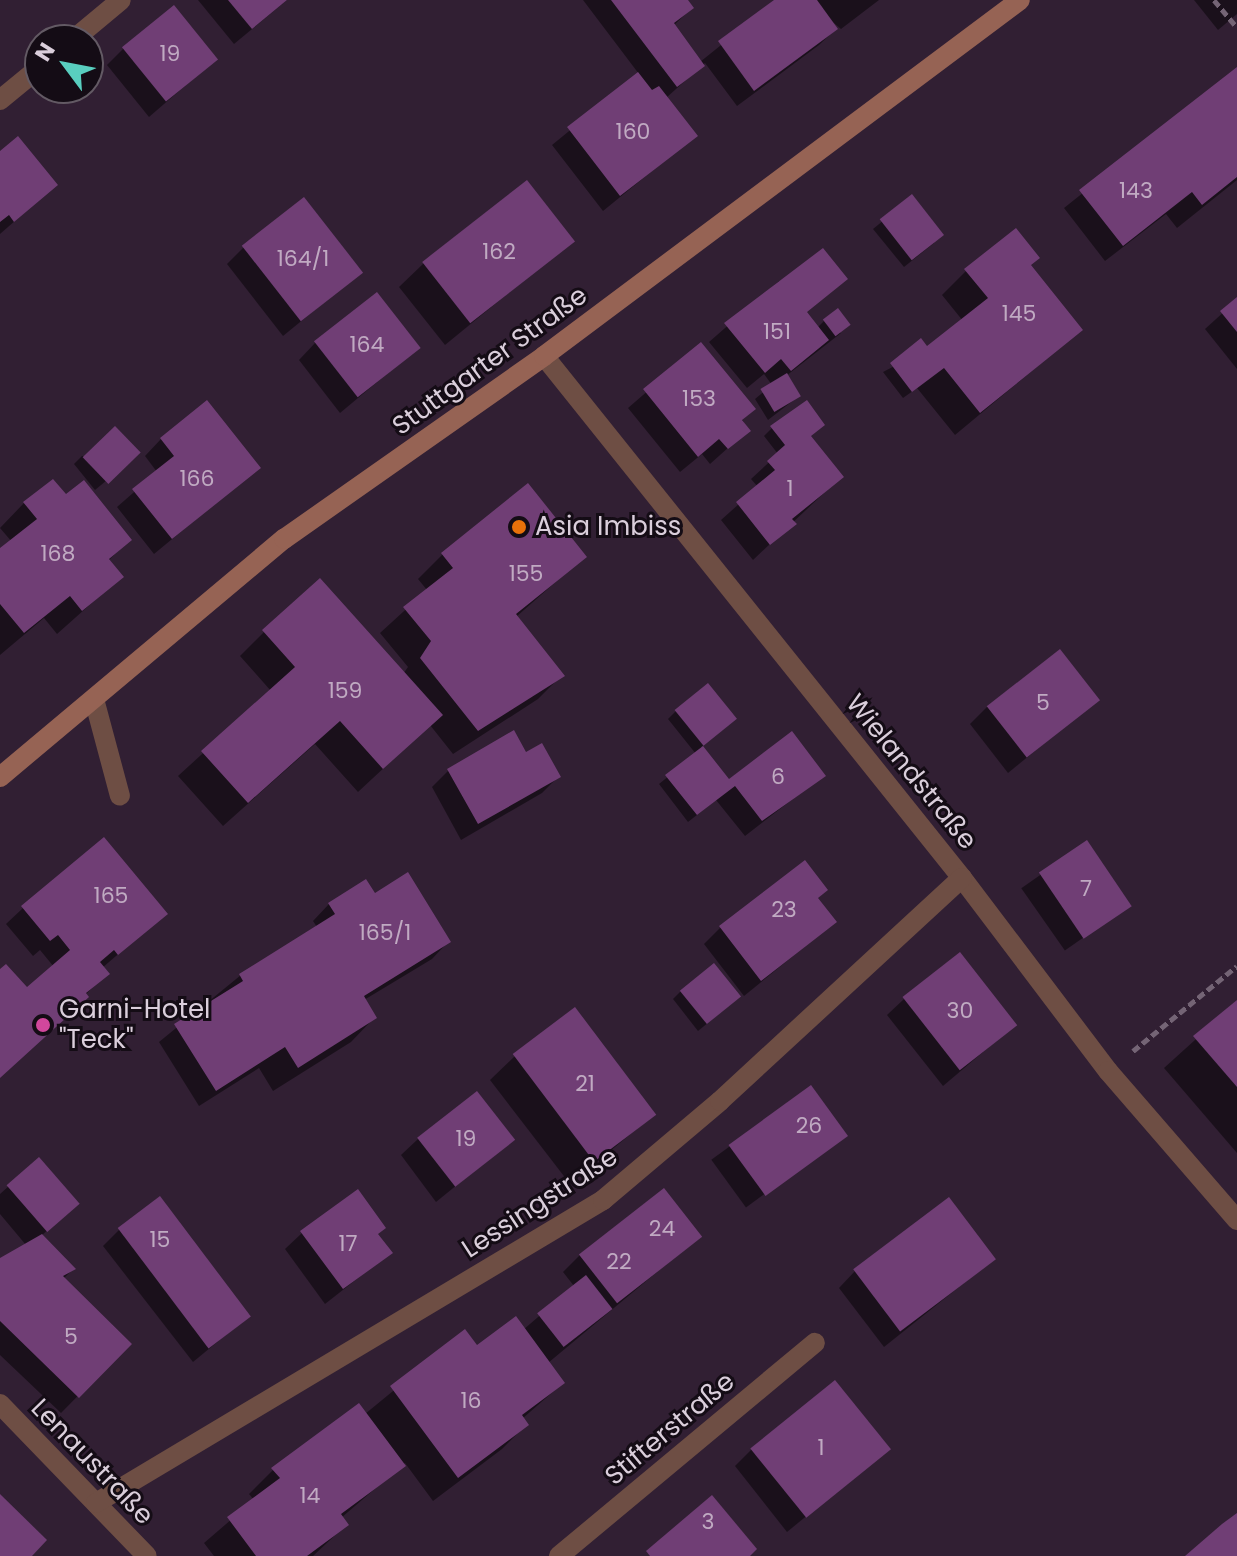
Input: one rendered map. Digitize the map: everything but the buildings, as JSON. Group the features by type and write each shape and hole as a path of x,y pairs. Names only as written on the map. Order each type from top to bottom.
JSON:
{"main road":[{"name":"Stuttgarter Straße","path":"0,777 284,539 544,356 1020,0"}],"street":[{"path":"92,24 121,0"},
{"path":"0,100 24,80"},
{"name":"Wielandstraße","path":"544,356 962,878 1108,1071 1237,1220"},
{"path":"94,699 120,796"},
{"name":"Lessingstraße","path":"96,1503 603,1200 720,1101 962,878"},
{"name":"Stifterstraße","path":"559,1556 815,1343"},
{"name":"Lenaustraße","path":"0,1404 147,1556"}],"path":[{"path":"1214,0 1237,27"},
{"path":"1108,1071 1237,966"}],"place":[{"name":"Asia Imbiss","path":"519,527"},
{"name":"Garni-Hotel \"Teck\"","path":"43,1025"}]}
